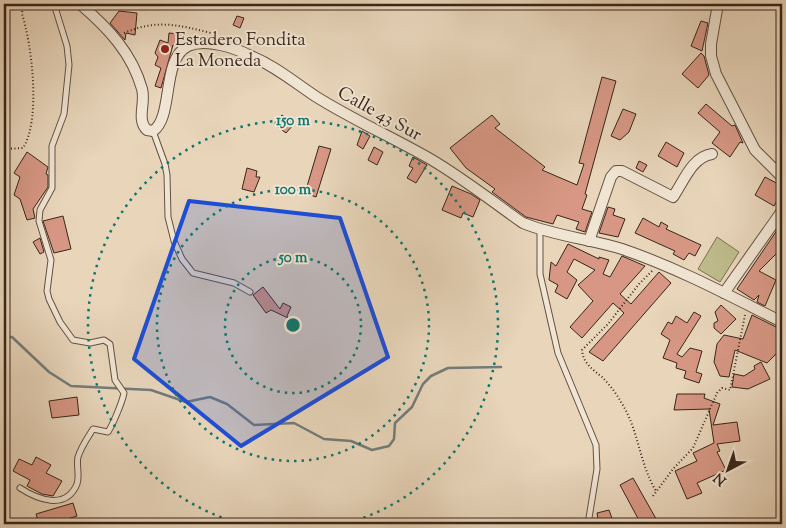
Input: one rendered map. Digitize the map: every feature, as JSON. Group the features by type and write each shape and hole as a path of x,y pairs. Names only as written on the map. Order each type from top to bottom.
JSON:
{"street":[{"path":"80,4 115,37 125,50 144,94 143,126 153,131"},
{"path":"718,4 711,44 711,56 716,74 760,158 782,177"},
{"name":"Calle 43 Sur","path":"153,131 161,123 167,91 180,53 189,46 202,44 228,47 251,56 285,74 315,96 434,161 523,223 540,230 622,249 724,293 782,322"},
{"path":"589,241 611,177 616,171 622,171 673,197 693,165 703,156 712,154"},
{"path":"724,293 782,211"}],"lane":[{"path":"20,488 36,498 48,501 59,500 70,494 77,481 78,457 88,437 93,429 108,432 114,422 116,411 123,402 124,393 115,380 111,346 108,342 81,343 73,340 54,312 47,291 51,260 39,221 40,210 52,188 52,146 64,114 69,65 67,46 54,4"},
{"path":"153,131 168,175 168,217 174,242 182,259 193,273 234,283 250,292"},
{"path":"540,230 540,274 558,353 596,445 597,470 588,524"}],"path":[{"path":"4,149 23,148 33,116 34,98 22,4"},
{"path":"115,37 142,26 173,24 219,36"},
{"path":"656,492 644,468 636,431 627,411 611,388 588,366 583,357 582,350 608,324 638,284 658,264"},
{"path":"653,496 673,468 693,448 717,393 722,388 730,390 748,305"}],"highlighted area":[{"path":"189,201 340,218 388,357 241,446 134,359"}],"shaded area":[{"path":"717,237 739,252 720,282 698,269"}],"building":[{"path":"119,11 137,13 135,35 126,33 125,40 110,23"},
{"path":"237,16 244,18 240,28 233,25"},
{"path":"701,21 708,23 702,51 691,46"},
{"path":"169,33 180,34 179,44 173,45 161,88 155,86 161,68 155,65 158,57 155,53 160,40 168,43"},
{"path":"701,53 704,56 709,75 698,88 682,74"},
{"path":"602,77 616,81 585,194 587,195 582,209 592,212 585,232 576,229 579,222 557,215 553,224 526,217 492,192 495,189 466,168 450,148 492,115 500,124 495,128 545,167 542,170 577,185 584,164 579,163"},
{"path":"706,104 732,126 735,125 743,143 740,142 730,157 712,143 720,132 698,113"},
{"path":"623,109 636,114 629,132 620,140 611,136"},
{"path":"282,115 294,124 286,133 274,124"},
{"path":"362,131 370,136 363,149 357,145"},
{"path":"666,142 684,153 677,167 658,156"},
{"path":"319,146 331,149 316,197 305,193"},
{"path":"374,147 383,152 377,165 368,160"},
{"path":"27,152 48,167 46,174 48,175 48,187 33,209 35,218 27,220 20,199 14,195 20,177 14,173"},
{"path":"413,157 427,165 416,183 407,178 413,168 409,166"},
{"path":"639,161 647,165 643,172 636,168"},
{"path":"247,168 257,171 256,177 260,177 254,192 242,189"},
{"path":"765,177 782,186 782,191 774,206 755,195"},
{"path":"452,186 480,200 473,217 463,213 461,218 442,210"},
{"path":"608,207 615,209 613,215 625,219 618,237 599,233"},
{"path":"63,216 71,249 54,253 43,221"},
{"path":"643,218 659,227 661,222 668,226 666,229 701,245 695,256 689,253 684,260 673,254 675,251 635,233"},
{"path":"782,223 782,248 759,271 776,280 765,306 757,302 759,295 754,300 737,289"},
{"path":"40,238 44,252 40,254 33,242"},
{"path":"568,244 599,259 599,257 609,260 603,274 610,277 622,256 645,266 620,294 631,304 659,272 671,283 603,361 589,352 624,313 613,303 582,338 570,327 593,301 578,285 595,270 574,259 567,272 577,280 567,299 555,292 558,285 549,280 551,262 556,266"},
{"path":"263,287 280,309 283,303 291,307 288,318 271,310 266,313 253,295"},
{"path":"721,305 736,319 721,334 714,328 714,323 718,321 715,312"},
{"path":"694,312 701,316 677,354 682,357 690,348 702,351 696,372 702,374 699,383 684,378 686,371 676,368 677,363 663,358 670,340 661,334 668,322 672,324 676,316 687,323"},
{"path":"752,315 780,329 776,335 782,340 782,348 767,363 735,350 729,377 720,376 714,362 717,344 724,335 743,339"},
{"path":"761,362 770,379 748,389 732,387 734,374 744,376 755,369 754,366"},
{"path":"677,394 705,394 704,398 720,404 713,425 737,422 740,441 717,444 720,451 717,452 726,470 697,483 702,493 687,499 675,471 697,461 693,453 714,443 709,409 674,410"},
{"path":"77,397 79,415 52,418 49,401"},
{"path":"36,457 51,465 46,473 62,481 53,496 42,494 27,486 30,480 13,471 19,459 32,465"},
{"path":"633,478 659,524 641,524 620,485"},
{"path":"73,503 77,516 51,524 39,524 36,514"},
{"path":"609,510 614,524 599,524 597,513"}],"waterway":[{"path":"4,337 12,337 49,372 71,386 151,390 186,402 210,397 227,404 254,425 294,423 324,439 351,441 372,450 389,446 394,439 395,423 412,407 423,384 431,376 448,368 501,367"}],"place":[{"name":"Estadero Fondita La Moneda","path":"165,49"}]}
